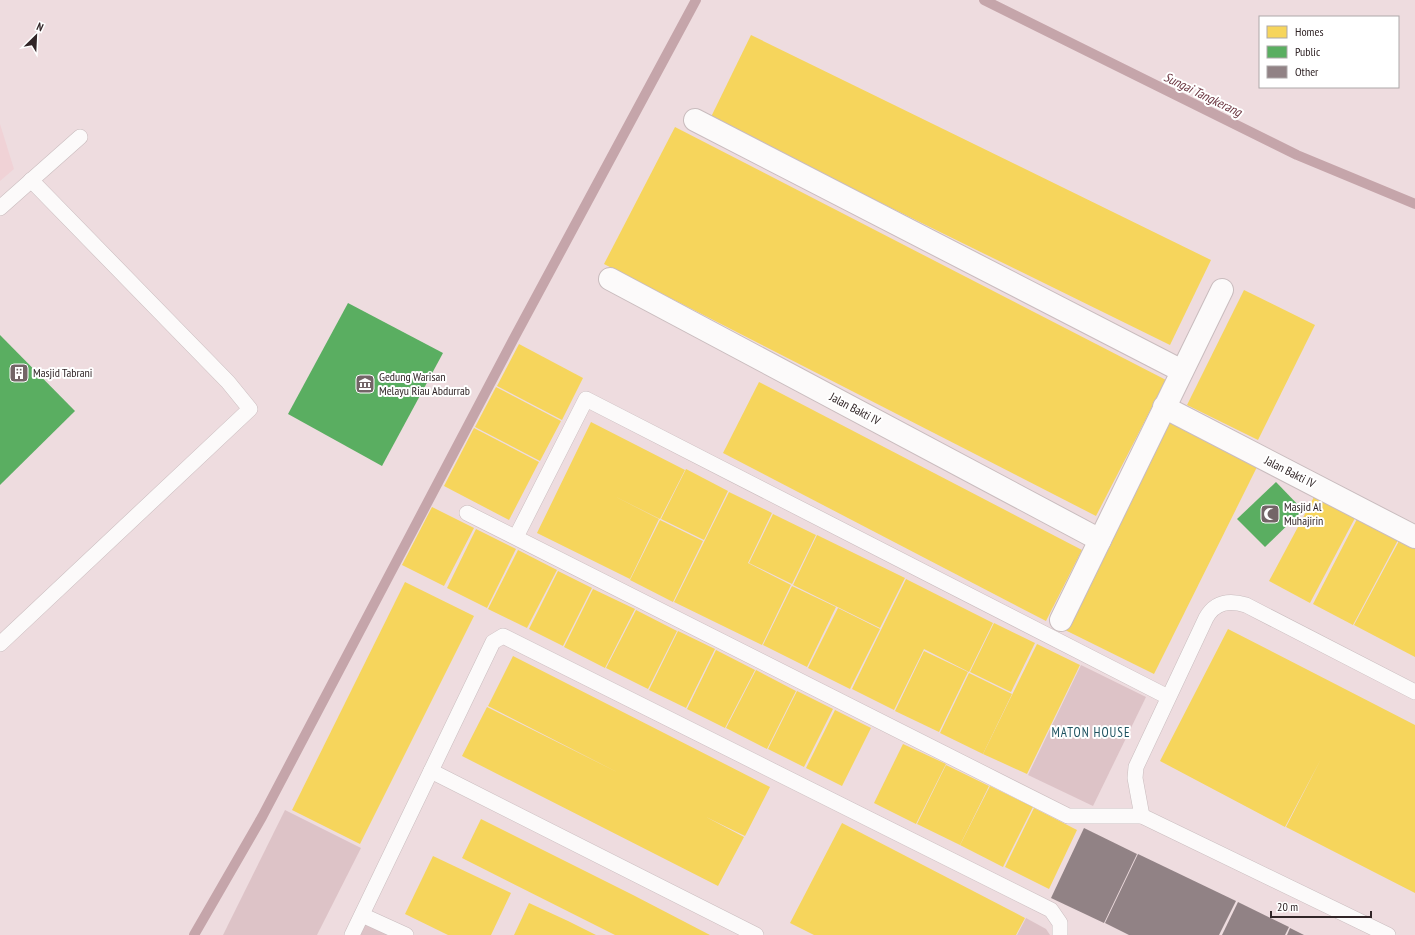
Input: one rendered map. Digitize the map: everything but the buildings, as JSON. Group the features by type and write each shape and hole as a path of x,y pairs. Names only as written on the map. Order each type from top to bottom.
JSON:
{"street":[{"path":"695,120 1182,371"},
{"name":"Jalan Bakti IV","path":"610,279 1100,540"},
{"path":"1061,620 1222,290"},
{"name":"Jalan Bakti IV","path":"1164,407 1415,537"}],"lane":[{"path":"0,208 80,137"},
{"path":"0,644 250,409 228,382 31,180"},
{"path":"516,537 586,399 1168,697"},
{"path":"467,513 1068,816 1142,816 1388,935"},
{"path":"1142,816 1135,778 1136,767 1168,697 1210,612 1219,605 1229,602 1246,606 1415,692"},
{"path":"352,935 493,642 503,636 1051,910 1060,922 1060,935"},
{"path":"431,771 756,935"},
{"path":"362,915 406,935"}],"shaded area":[{"path":"0,124 14,169 0,181"},
{"path":"1081,665 1146,697 1093,806 1028,775"},
{"path":"285,810 361,848 317,935 223,935"},
{"path":"1026,918 1046,929 1050,935 1017,935"},
{"path":"363,919 396,935 356,935"}],"waterway":[{"path":"194,935 262,817 513,340 696,0"},
{"name":"Sungai Tangkerang","path":"984,0 1297,155 1415,204"}],"place":[{"name":"Masjid Tabrani","path":"19,373"},
{"name":"Gedung Warisan Melayu Riau Abdurrab","path":"365,384"},
{"name":"Masjid Al Muhajirin","path":"1270,514"}],"district":[{"name":"MATON HOUSE","path":"1091,732"}]}
